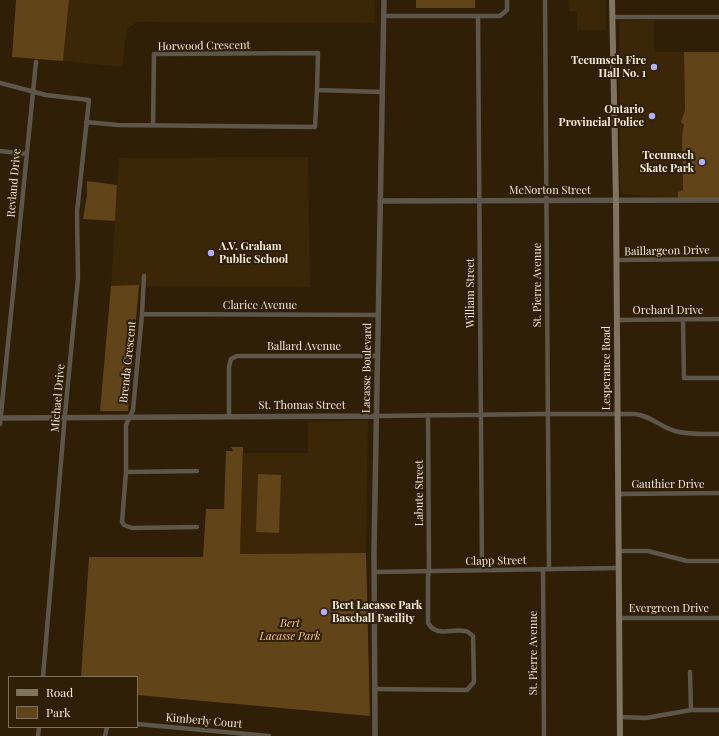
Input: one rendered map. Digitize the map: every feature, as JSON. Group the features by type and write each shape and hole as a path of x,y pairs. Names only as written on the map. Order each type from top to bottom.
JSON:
{"main road":[{"name":"Lesperance Road","path":"612,0 616,200 620,736"}],"street":[{"name":"Lacasse Boulevard","path":"375,736 374,572 381,92 384,0"},
{"path":"383,16 500,16 507,10 507,0"},
{"name":"St. Pierre Avenue","path":"545,0 549,569"},
{"name":"William Street","path":"478,16 482,570"},
{"path":"613,17 719,17"},
{"name":"Horwood Crescent","path":"154,54 318,54 317,90 315,127 153,125 154,54"},
{"name":"Revland Drive","path":"0,420 36,62"},
{"path":"0,83 32,93"},
{"path":"317,90 381,92"},
{"name":"Michael Drive","path":"32,93 89,100 77,212 78,278 43,676"},
{"path":"86,122 118,125 153,125"},
{"path":"0,151 26,154"},
{"name":"McNorton Street","path":"380,201 719,200"},
{"name":"Baillargeon Drive","path":"616,260 719,259"},
{"name":"Brenda Crescent","path":"144,276 133,410 126,425 126,472 121,518 124,525 132,528 197,527"},
{"name":"Clarice Avenue","path":"142,314 378,315"},
{"name":"Orchard Drive","path":"617,320 719,319"},
{"path":"683,320 684,378 719,378"},
{"name":"Ballard Avenue","path":"229,417 229,367 231,359 237,356 377,356"},
{"name":"St. Thomas Street","path":"0,420 65,418 617,414 643,416 679,432 719,434"},
{"name":"Labute Street","path":"374,690 467,690 474,682 473,636 466,631 438,631 432,629 428,623 428,577 430,571 428,415"},
{"path":"126,472 197,471"},
{"name":"Gauthier Drive","path":"618,494 719,493"},
{"path":"619,551 648,551 687,561 719,561"},
{"name":"Clapp Street","path":"374,572 619,568"},
{"name":"St. Pierre Avenue","path":"543,570 544,736"},
{"name":"Evergreen Drive","path":"619,618 719,618"},
{"path":"690,672 692,710"},
{"path":"619,717 646,718 692,710 719,710"},
{"name":"Kimberly Court","path":"138,724 209,734 269,736"}],"shaded area":[{"path":"69,0 375,0 374,23 137,22 127,29 122,67 63,61"},
{"path":"568,0 606,0 606,30 577,30 577,12 569,11"},
{"path":"654,20 654,52 684,52 685,110 682,122 684,125 682,136 683,191 678,198 624,194 620,192 619,25 620,21"},
{"name":"A.V. Graham Public School","path":"308,157 310,287 111,286 119,158"},
{"path":"368,420 366,553 240,554 243,453 308,453 308,422"}],"green space":[{"path":"16,0 69,0 63,61 12,57"},
{"path":"416,0 475,0 475,8 416,8"},
{"path":"684,52 719,52 719,198 678,198 678,192 683,190 682,136 684,125 681,122 685,110"},
{"path":"87,181 117,185 115,221 83,219 87,195"},
{"path":"139,285 128,411 100,411 111,286"},
{"name":"Bert Lacasse Park","path":"231,447 243,447 240,554 366,553 370,716 138,695 138,676 81,676 89,557 203,557 206,509 224,509 226,451 233,451"},
{"path":"258,474 281,475 279,533 256,532"}],"place":[{"name":"Tecumseh Fire Hall No. 1","path":"654,67"},
{"name":"Ontario Provincial Police","path":"652,116"},
{"name":"Tecumseh Skate Park","path":"702,162"},
{"name":"A.V. Graham Public School","path":"211,253"},
{"name":"Bert Lacasse Park Baseball Facility","path":"324,612"}]}
